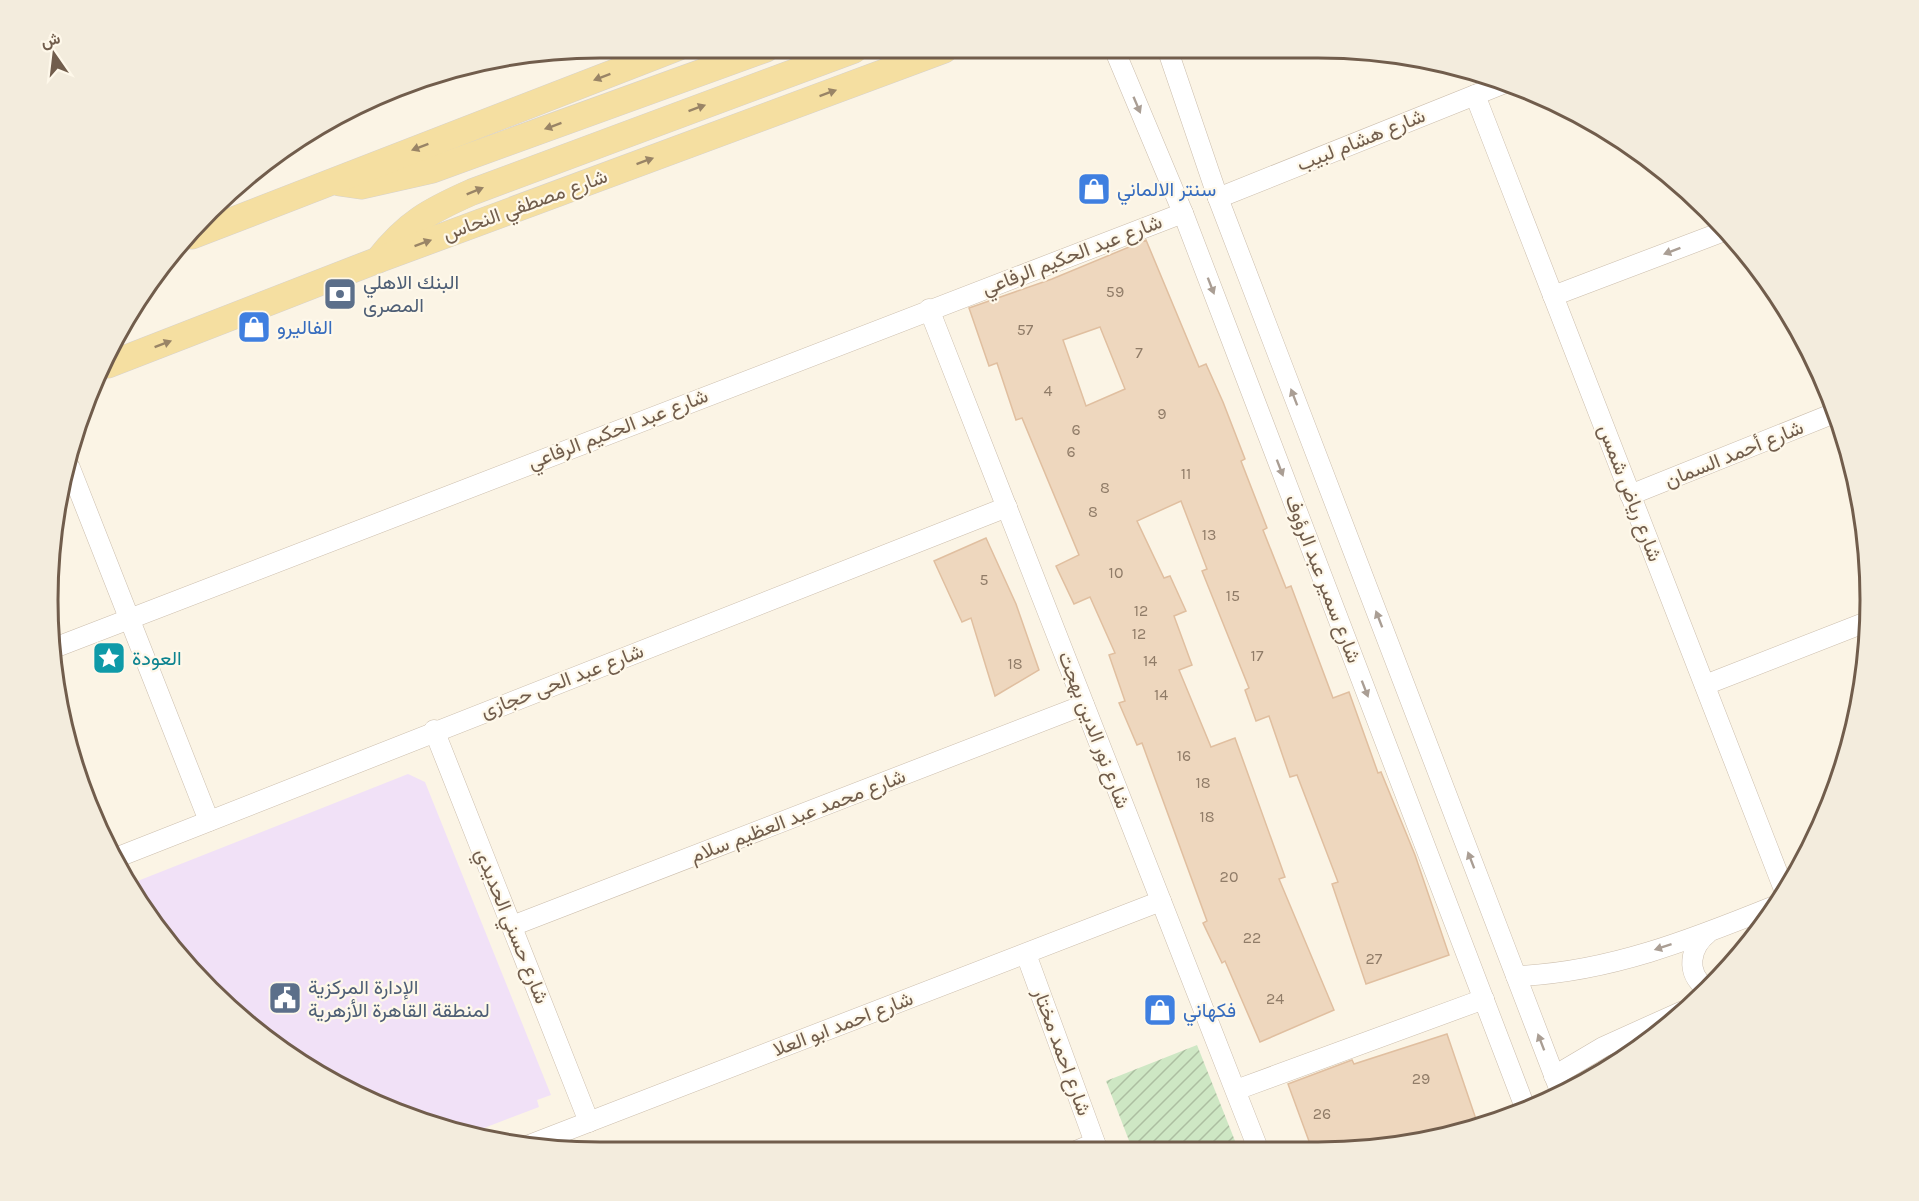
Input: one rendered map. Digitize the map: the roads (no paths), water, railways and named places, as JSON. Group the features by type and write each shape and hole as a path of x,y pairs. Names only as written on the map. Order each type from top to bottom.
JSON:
{"main road":[{"path":"204,231 651,58"},
{"path":"329,182 361,186 432,170 741,58"},
{"path":"378,260 399,234 423,217 472,192 832,58"},
{"name":"شارع مصطفي النحاس","path":"113,363 378,260 922,58"}],"street":[{"name":"شارع سمير عبد الرؤوف","path":"1118,58 1183,213 1523,1102"},
{"name":"شارع سمير عبد الرؤوف","path":"1170,58 1218,198 1558,1087"},
{"name":"شارع هشام لبيب","path":"1218,198 1494,87"},
{"name":"شارع رياض شمس","path":"1474,95 1781,883"},
{"name":"شارع عبد الحكيم الرفاعي","path":"61,645 1183,213"},
{"path":"1553,296 1717,234"},
{"name":"شارع نور الدين بهجت","path":"929,309 1256,1142"},
{"name":"شارع أحمد السمان","path":"1630,495 1828,416"},
{"path":"73,476 209,821"},
{"name":"شارع عبد الحى حجازى","path":"122,855 434,730 1007,507"},
{"path":"1705,685 1859,625"},
{"name":"شارع محمد عبد العظيم سلام","path":"512,926 1084,705"},
{"name":"شارع حسني الحديدي","path":"434,730 589,1122"},
{"name":"شارع احمد ابو العلا","path":"544,1139 1161,901"},
{"path":"1516,976 1581,971 1708,933 1762,911"},
{"path":"1702,984 1695,976 1692,957 1695,947 1708,933"},
{"name":"شارع احمد مختار","path":"1026,954 1095,1142"},
{"path":"1236,1090 1484,999"},
{"path":"1554,1076 1603,1047 1658,1022"}],"place":[{"name":"سنتر الالماني","path":"1094,189"},
{"name":"البنك الاهلي المصرى","path":"340,294"},
{"name":"الفاليرو","path":"254,327"},
{"name":"العودة","path":"109,658"},
{"name":"الإدارة المركزية لمنطقة القاهرة الأزهرية","path":"285,998"},
{"name":"فكهاني","path":"1160,1010"}]}
